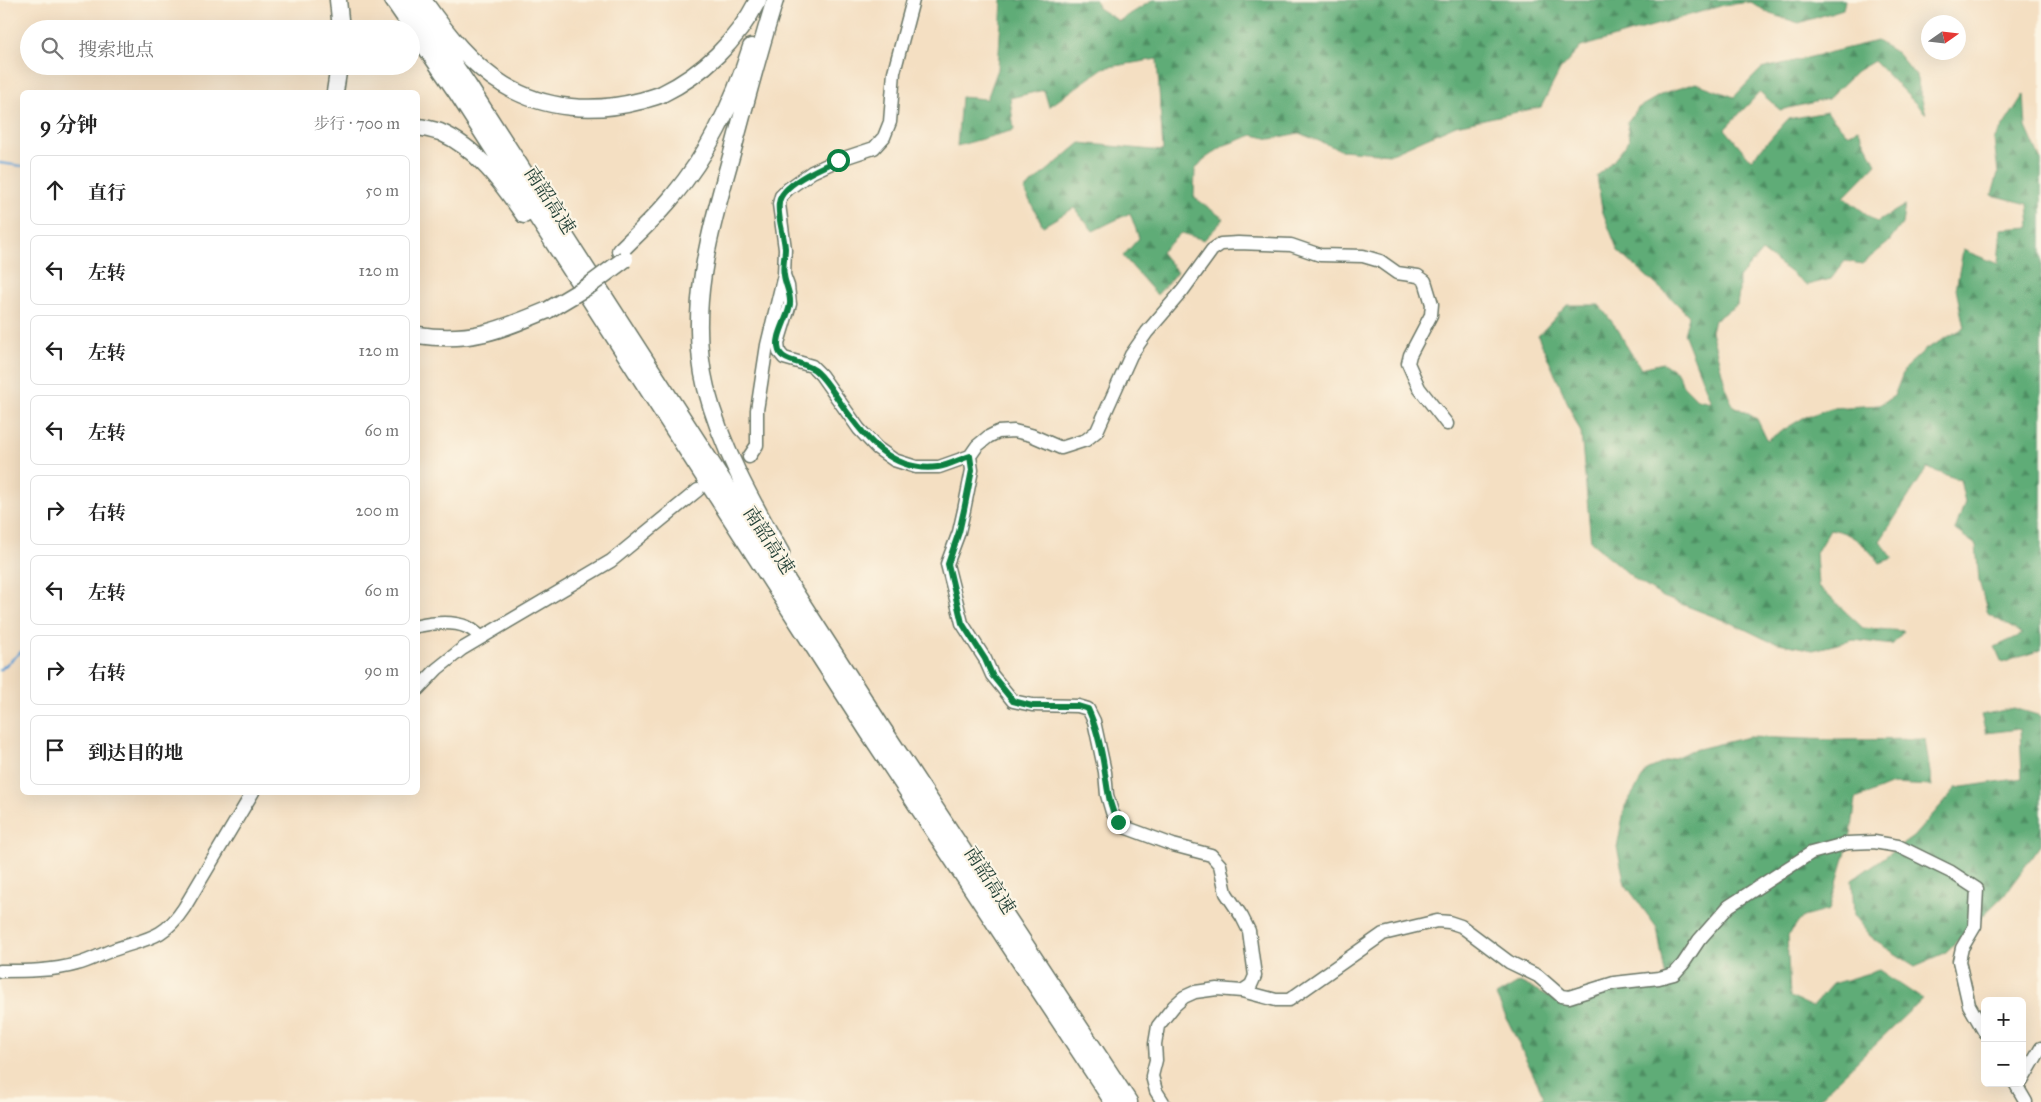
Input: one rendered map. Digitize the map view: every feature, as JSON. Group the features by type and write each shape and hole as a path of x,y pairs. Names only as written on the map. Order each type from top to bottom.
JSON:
{"highway":[{"path":"338,0 340,20"},
{"name":"南韶高速","path":"393,0 407,20"},
{"name":"南韶高速","path":"410,0 468,85 881,726 1129,1102"},
{"path":"423,0 442,27 477,66 505,85 539,101 574,108 605,107 631,103 660,95 704,68 721,52 742,28 758,0"},
{"path":"622,255 674,196 715,134 747,59 766,0"},
{"path":"775,0 715,212 702,278 699,330 706,386 722,437 737,471 881,726"},
{"name":"南韶高速","path":"420,39 457,93 875,741 1113,1102"},
{"path":"420,335 441,338 476,336 511,326 546,306 585,276 622,255 664,221 689,192 734,118 757,63"},
{"path":"335,90 338,75"},
{"path":"420,127 439,132 465,146 488,168 516,204 634,380 683,444"},
{"path":"420,325 449,329 477,325 546,306"}],"street":[{"path":"749,457 757,445 757,410 768,345 784,275 785,249 778,204 781,196 788,189 812,172 838,160 874,148 884,137 890,122 894,72 913,0"},
{"path":"784,275 788,286 790,304 778,343 779,352 784,358 812,366 821,375 859,430 876,448 894,460 916,467 938,467 970,456 988,436 998,432 1014,431 1031,435 1061,448 1086,440 1097,431 1127,363 1147,332 1183,290 1212,250 1221,244 1238,242 1291,245 1320,255 1363,256 1380,261 1397,272 1418,276 1425,281 1432,304 1431,315 1410,355 1408,363 1419,388 1447,424"},
{"path":"970,456 972,470 964,510 948,564 958,610 967,633 985,659 992,675 1013,701 1032,706 1078,706 1088,709 1094,721 1112,812 1118,822 1127,828 1159,840 1211,855 1220,865 1226,893 1249,931 1255,976 1251,985 1242,991"},
{"path":"420,687 437,669 481,637 611,561 698,490"},
{"path":"420,625 429,623 459,625 468,627 481,637"},
{"path":"0,971 27,971 77,964 113,949 138,943 166,930 184,908 251,795"},
{"path":"1163,1102 1156,1091 1152,1076 1156,1060 1155,1044 1158,1026 1184,997 1195,992 1217,990 1242,991 1276,1000 1289,1000 1383,934 1437,921 1449,922 1473,934 1508,962 1538,976 1561,996 1569,997 1614,983 1659,978 1674,974 1710,926 1728,906 1811,853 1848,843 1874,842 1898,846 1924,857 1976,889 1975,926 1962,948 1959,961 1969,1005 1981,1026"},
{"path":"2026,1073 2041,1048"},
{"path":"2020,1087 2026,1102"}],"green space":[{"path":"1002,0 1096,0 1098,8 1119,21 1153,0 1845,0 1843,9 1799,23 1770,14 1751,2 1724,5 1581,47 1560,70 1541,107 1456,125 1390,154 1341,150 1299,133 1271,139 1253,135 1225,145 1203,160 1195,170 1194,197 1224,219 1204,240 1181,233 1161,252 1177,272 1157,295 1123,256 1139,238 1130,213 1093,231 1074,208 1043,226 1024,190 1080,143 1163,151 1157,59 1103,68 1049,107 1044,90 1010,98 1014,130 957,146 961,97 987,99 998,69"},
{"path":"1877,41 1897,53 1916,76 1926,114 1874,61 1857,71 1828,99 1780,110 1760,92 1725,129 1751,160 1788,119 1827,112 1847,134 1858,129 1876,164 1844,197 1877,222 1905,205 1902,224 1889,242 1862,264 1845,261 1831,279 1807,285 1762,251 1739,278 1737,305 1714,320 1711,331 1728,395 1733,405 1757,419 1767,440 1803,418 1831,408 1879,405 1894,396 1905,368 1926,349 1964,328 1956,289 1963,250 1998,264 2001,229 2030,227 2028,204 1992,195 1998,173 1994,140 2024,94 2026,127 2041,161 2041,650 2002,663 1995,647 2023,634 1988,614 1979,581 1976,545 1955,530 1965,502 1960,480 1927,468 1880,541 1893,558 1880,563 1863,545 1852,537 1846,533 1830,529 1816,553 1818,586 1863,628 1904,631 1892,645 1854,640 1813,650 1769,641 1736,625 1663,597 1636,580 1591,542 1581,433 1538,336 1567,305 1599,305 1619,331 1641,368 1663,363 1677,372 1683,385 1697,399 1711,402 1684,333 1689,316 1618,251 1602,210 1597,176 1614,160 1629,141 1627,122 1638,108 1664,93 1696,83 1734,97 1761,69"},
{"path":"2014,708 2041,716 2041,844 2006,893 1945,953 1915,966 1875,941 1854,915 1852,880 1913,837 1956,788 2022,778 2020,729 1986,733 1981,715"},
{"path":"1748,737 1837,740 1925,739 1932,786 1892,784 1856,799 1851,834 1829,910 1803,917 1787,936 1790,997 1812,1007 1832,984 1879,970 1922,999 1815,1102 1534,1102 1544,1097 1496,996 1520,982 1564,1004 1620,989 1667,985 1657,928 1625,884 1617,847 1625,806 1647,770 1690,751"}],"waterway":[{"path":"0,163 20,166"},
{"path":"0,670 20,653"}],"route":[{"path":"838,160 812,172 788,189 781,196 778,204 785,249 784,275 788,286 790,304 778,343 779,352 784,358 812,366 821,375 859,430 876,448 894,460 916,467 938,467 970,456 972,470 964,510 948,564 962,623 985,659 992,675 1013,701 1032,706 1078,706 1088,709 1094,721 1112,812 1118,822"}]}
